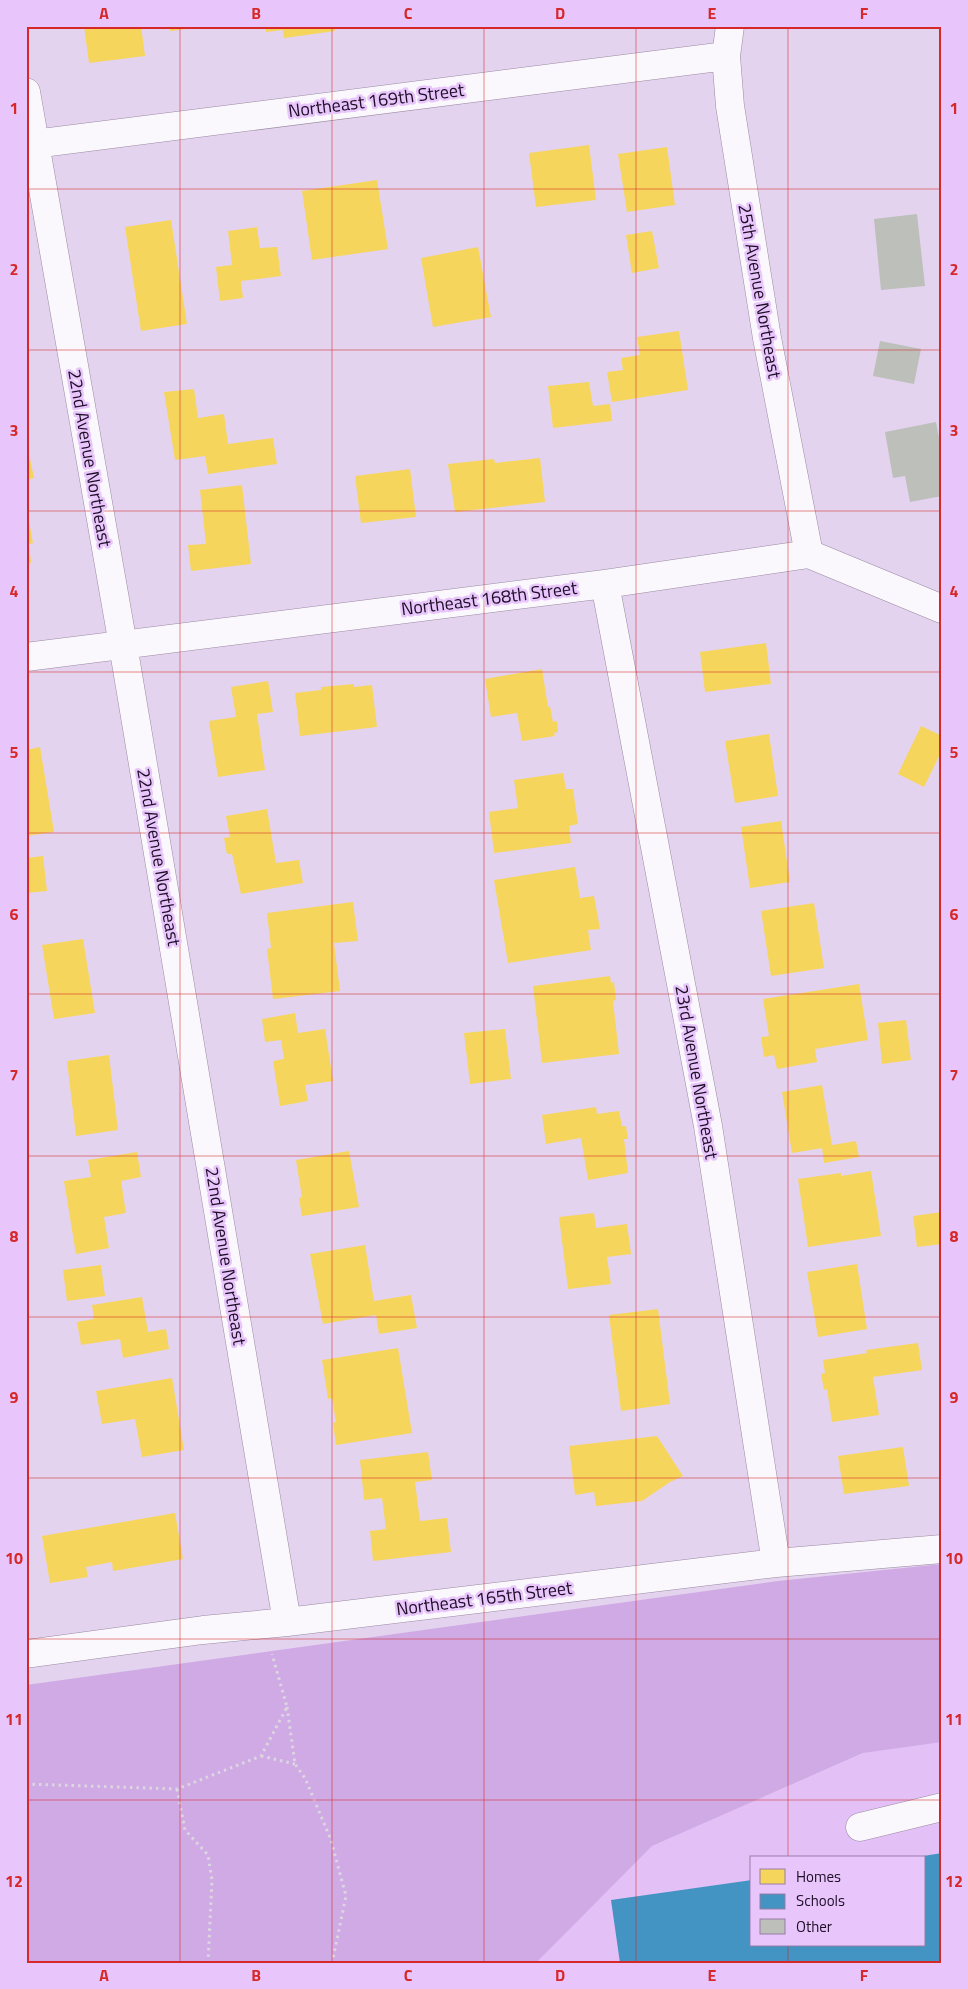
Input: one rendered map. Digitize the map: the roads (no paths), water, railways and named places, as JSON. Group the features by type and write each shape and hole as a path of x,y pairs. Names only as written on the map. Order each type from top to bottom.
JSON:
{"street":[{"name":"25th Avenue Northeast","path":"730,26 726,56 730,106 767,338 810,554"},
{"name":"Northeast 169th Street","path":"31,144 726,56"},
{"name":"22nd Avenue Northeast","path":"26,92 31,144 123,645 275,1623"},
{"name":"Northeast 168th Street","path":"26,657 606,584 810,554"},
{"path":"810,554 942,610"},
{"name":"23rd Avenue Northeast","path":"606,584 708,1126 776,1563"},
{"name":"Northeast 165th Street","path":"26,1654 203,1630 776,1563 942,1549"},
{"path":"860,1827 942,1807"}]}
